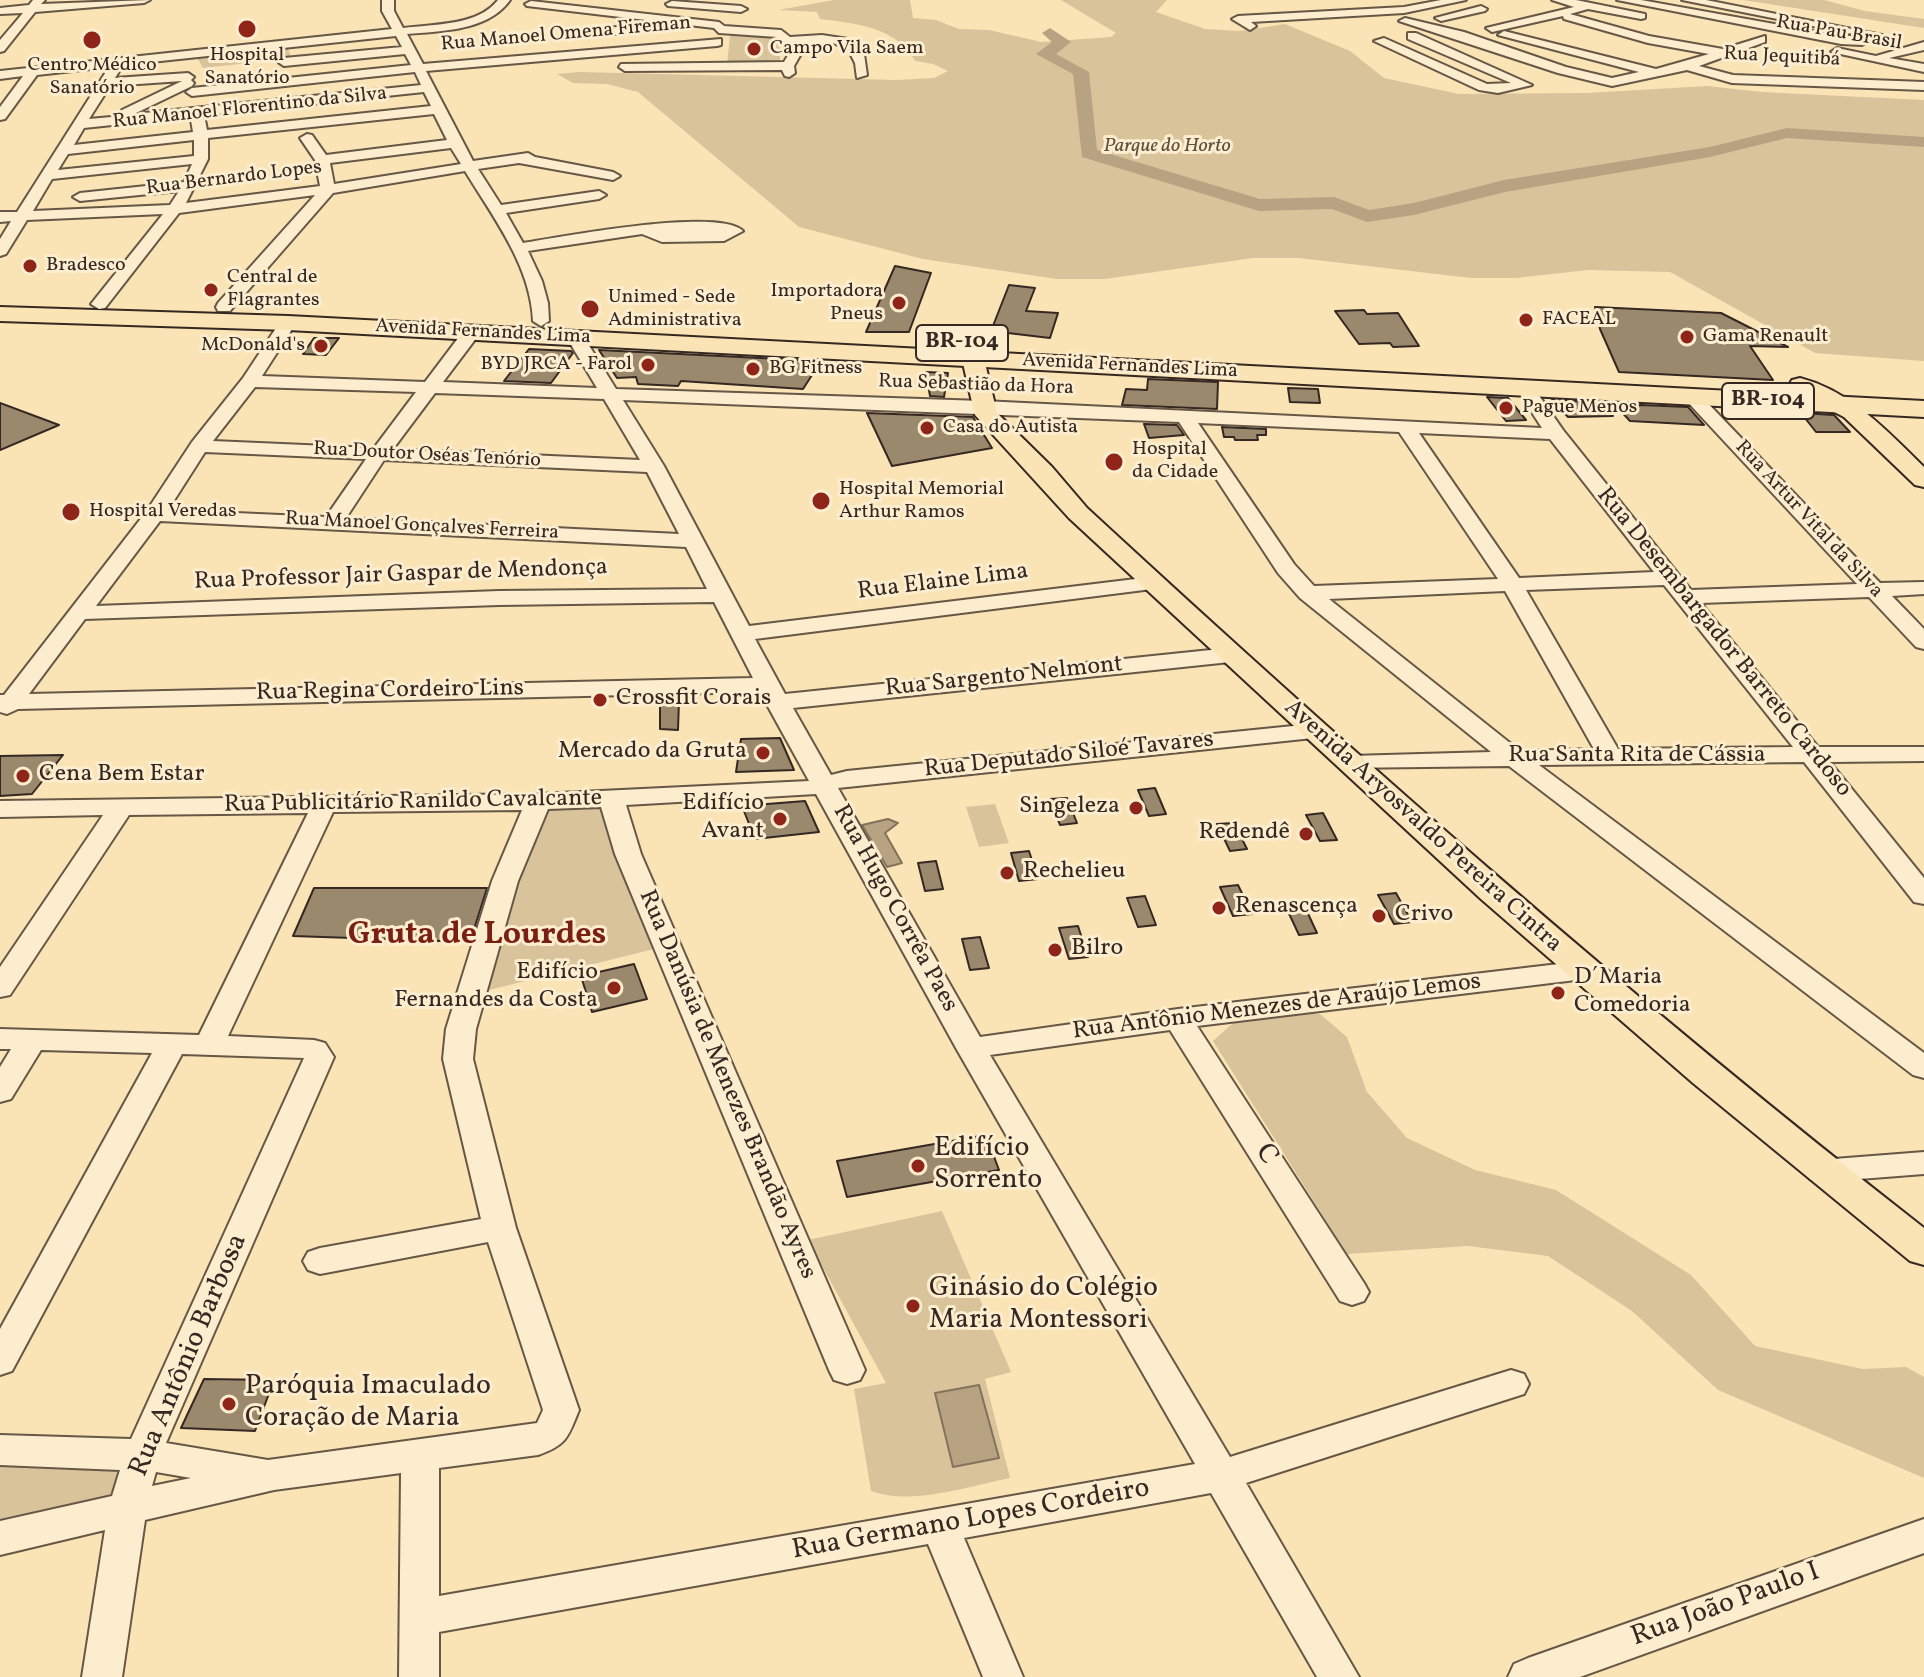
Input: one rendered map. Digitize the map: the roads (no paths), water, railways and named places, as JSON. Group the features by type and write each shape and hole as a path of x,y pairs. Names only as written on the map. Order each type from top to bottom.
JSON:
{"highway":[{"name":"Avenida Fernandes Lima","path":"0,302 224,307 541,321 1924,392"},
{"name":"Avenida Fernandes Lima","path":"0,314 288,323 1924,409"}],"main road":[{"name":"Avenida Aryosvaldo Pereira Cintra","path":"973,359 986,415 1043,472 1078,513 1152,583 1442,848 1821,1171 1924,1250"},
{"path":"1800,385 1845,406 1924,480"}],"street":[{"path":"0,11 35,4 144,0"},
{"path":"388,0 388,11 456,143 518,248 542,304 541,321"},
{"path":"531,4 548,0"},
{"path":"718,65 718,32 741,9 757,0"},
{"path":"1250,26 1238,19 1404,10 1460,0"},
{"path":"1623,0 1841,40 1866,36 1688,0"},
{"path":"656,2 741,9"},
{"name":"Rua Pau Brasil","path":"1552,2 1924,68"},
{"path":"0,48 35,4"},
{"path":"0,75 400,32 458,24 501,5 531,4 704,25 718,32 781,34 787,41 846,41 859,54 861,75"},
{"path":"1484,30 1574,7 1611,30 1729,53"},
{"path":"1268,8 1404,10 1658,73"},
{"path":"1441,18 1481,9"},
{"path":"1716,17 1736,9"},
{"path":"1404,10 1500,49 1589,77 1625,81 1687,66 1761,39"},
{"path":"1380,41 1484,87 1498,89 1526,84 1413,36 1404,10"},
{"path":"572,34 704,25"},
{"path":"1547,46 1611,30"},
{"name":"Rua Manoel Omena Fireman","path":"190,81 272,84 718,32"},
{"path":"625,67 718,65 789,69 803,41"},
{"path":"296,43 306,60"},
{"path":"1424,60 1500,49"},
{"path":"1871,58 1924,49"},
{"path":"264,64 408,50"},
{"path":"99,304 174,209 201,159 197,113 190,81 184,72 186,54"},
{"path":"339,57 351,96 364,117"},
{"path":"0,251 118,63"},
{"name":"Rua Jequitibá","path":"1687,66 1732,79 1924,86"},
{"path":"107,122 207,70"},
{"path":"0,116 33,71"},
{"path":"106,82 190,81"},
{"path":"272,84 275,104"},
{"path":"78,129 107,122 429,88"},
{"name":"Rua Manoel Florentino da Silva","path":"64,150 440,109"},
{"path":"315,149 327,144 324,136"},
{"path":"315,149 456,143"},
{"path":"224,307 328,189 315,149"},
{"name":"Rua Bernardo Lopes","path":"0,217 28,209 174,209 525,158 613,176"},
{"path":"49,175 201,159"},
{"path":"28,209 188,186"},
{"path":"511,191 556,202"},
{"path":"496,210 599,195"},
{"path":"530,225 548,250"},
{"path":"518,248 548,250 645,229 725,226"},
{"path":"4,705 82,613 154,515 199,446 250,381 288,323"},
{"path":"333,522 378,455 471,333"},
{"name":"Rua Hugo Corrêa Paes","path":"576,338 654,466 690,541 971,1048 1339,1677"},
{"name":"Rua Sebastião da Hora","path":"250,381 983,407 1556,434"},
{"name":"Rua Desembargador Barreto Cardoso","path":"1525,388 1556,434 1924,896"},
{"name":"Rua Artur Vital da Silva","path":"1692,397 1924,642"},
{"path":"1185,417 1286,568 1308,593 1514,758 1924,1068"},
{"path":"1406,428 1512,584 1610,756"},
{"name":"Rua Doutor Oséas Tenório","path":"199,446 654,466"},
{"name":"Rua Manoel Gonçalves Ferreira","path":"154,515 690,541"},
{"path":"1308,593 1670,578"},
{"name":"Rua Elaine Lima","path":"742,634 1152,583"},
{"path":"1686,597 1924,588"},
{"name":"Rua Professor Jair Gaspar de Mendonça","path":"82,613 499,598 722,595"},
{"name":"Rua Sargento Nelmont","path":"774,694 1230,655"},
{"name":"Rua Regina Cordeiro Lins","path":"4,705 774,694"},
{"name":"Rua Deputado Siloé Tavares","path":"825,784 847,778 1313,731"},
{"name":"Rua Santa Rita de Cássia","path":"1350,763 1610,756 1924,754"},
{"name":"Rua Publicitário Ranildo Cavalcante","path":"0,809 538,802 806,789 825,784"},
{"name":"Rua Danúsia de Menezes Brandão Ayres","path":"611,798 628,854 847,1370"},
{"path":"0,1538 274,1474 538,1440 551,1433 561,1410 500,1228 458,1059 461,1029 505,881 538,802"},
{"path":"0,1039 209,1044 324,805"},
{"path":"0,988 121,808"},
{"name":"Rua Antônio Menezes de Araújo Lemos","path":"971,1048 1178,1019 1584,970"},
{"name":"C","path":"1178,1019 1352,1292"},
{"path":"0,1092 32,1040"},
{"path":"0,1361 173,1043"},
{"name":"Rua Antônio Barbosa","path":"102,1677 128,1507 142,1455 319,1057 314,1050 209,1044"},
{"path":"1821,1171 1924,1163"},
{"path":"320,1261 500,1228"},
{"name":"Rua Germano Lopes Cordeiro","path":"421,1617 1219,1476 1511,1384"},
{"path":"0,1450 142,1455 274,1474"},
{"path":"419,1677 420,1457"},
{"path":"940,1527 1003,1677"},
{"name":"Rua João Paulo I","path":"1528,1677 1924,1536"}],"waterway":[{"path":"1050,33 1063,42 1044,54 1081,72 1088,153 1259,205 1334,203 1367,216 1414,209 1504,186 1710,152 1787,133 1924,142"}],"place":[{"name":"Hospital Sanatório","path":"247,29"},
{"name":"Centro Médico Sanatório","path":"92,40"},
{"name":"Campo Vila Saem","path":"754,49"},
{"name":"Bradesco","path":"30,266"},
{"name":"Central de Flagrantes","path":"211,290"},
{"name":"Importadora Pneus","path":"899,303"},
{"name":"Unimed - Sede Administrativa","path":"590,309"},
{"name":"FACEAL","path":"1526,320"},
{"name":"Gama Renault","path":"1687,337"},
{"name":"McDonald's","path":"321,346"},
{"name":"BYD JRCA - Farol","path":"648,365"},
{"name":"BG Fitness","path":"753,369"},
{"name":"Pague Menos","path":"1506,408"},
{"name":"Casa do Autista","path":"927,428"},
{"name":"Hospital da Cidade","path":"1114,462"},
{"name":"Hospital Memorial Arthur Ramos","path":"821,501"},
{"name":"Hospital Veredas","path":"71,512"},
{"name":"Crossfit Corais","path":"600,700"},
{"name":"Mercado da Gruta","path":"763,753"},
{"name":"Cena Bem Estar","path":"23,776"},
{"name":"Singeleza","path":"1136,808"},
{"name":"Edifício Avant","path":"780,819"},
{"name":"Redendê","path":"1306,834"},
{"name":"Rechelieu","path":"1007,873"},
{"name":"Renascença","path":"1219,908"},
{"name":"Crivo","path":"1379,916"},
{"name":"Bilro","path":"1055,950"},
{"name":"Edifício Fernandes da Costa","path":"614,988"},
{"name":"D´Maria Comedoria","path":"1558,993"},
{"name":"Edifício Sorrento","path":"918,1166"},
{"name":"Ginásio do Colégio Maria Montessori","path":"913,1306"},
{"name":"Paróquia Imaculado Coração de Maria","path":"229,1404"}],"district":[{"name":"Gruta de Lourdes","path":"477,937"}],"park label":[{"name":"Parque do Horto","path":"1167,147"}]}
